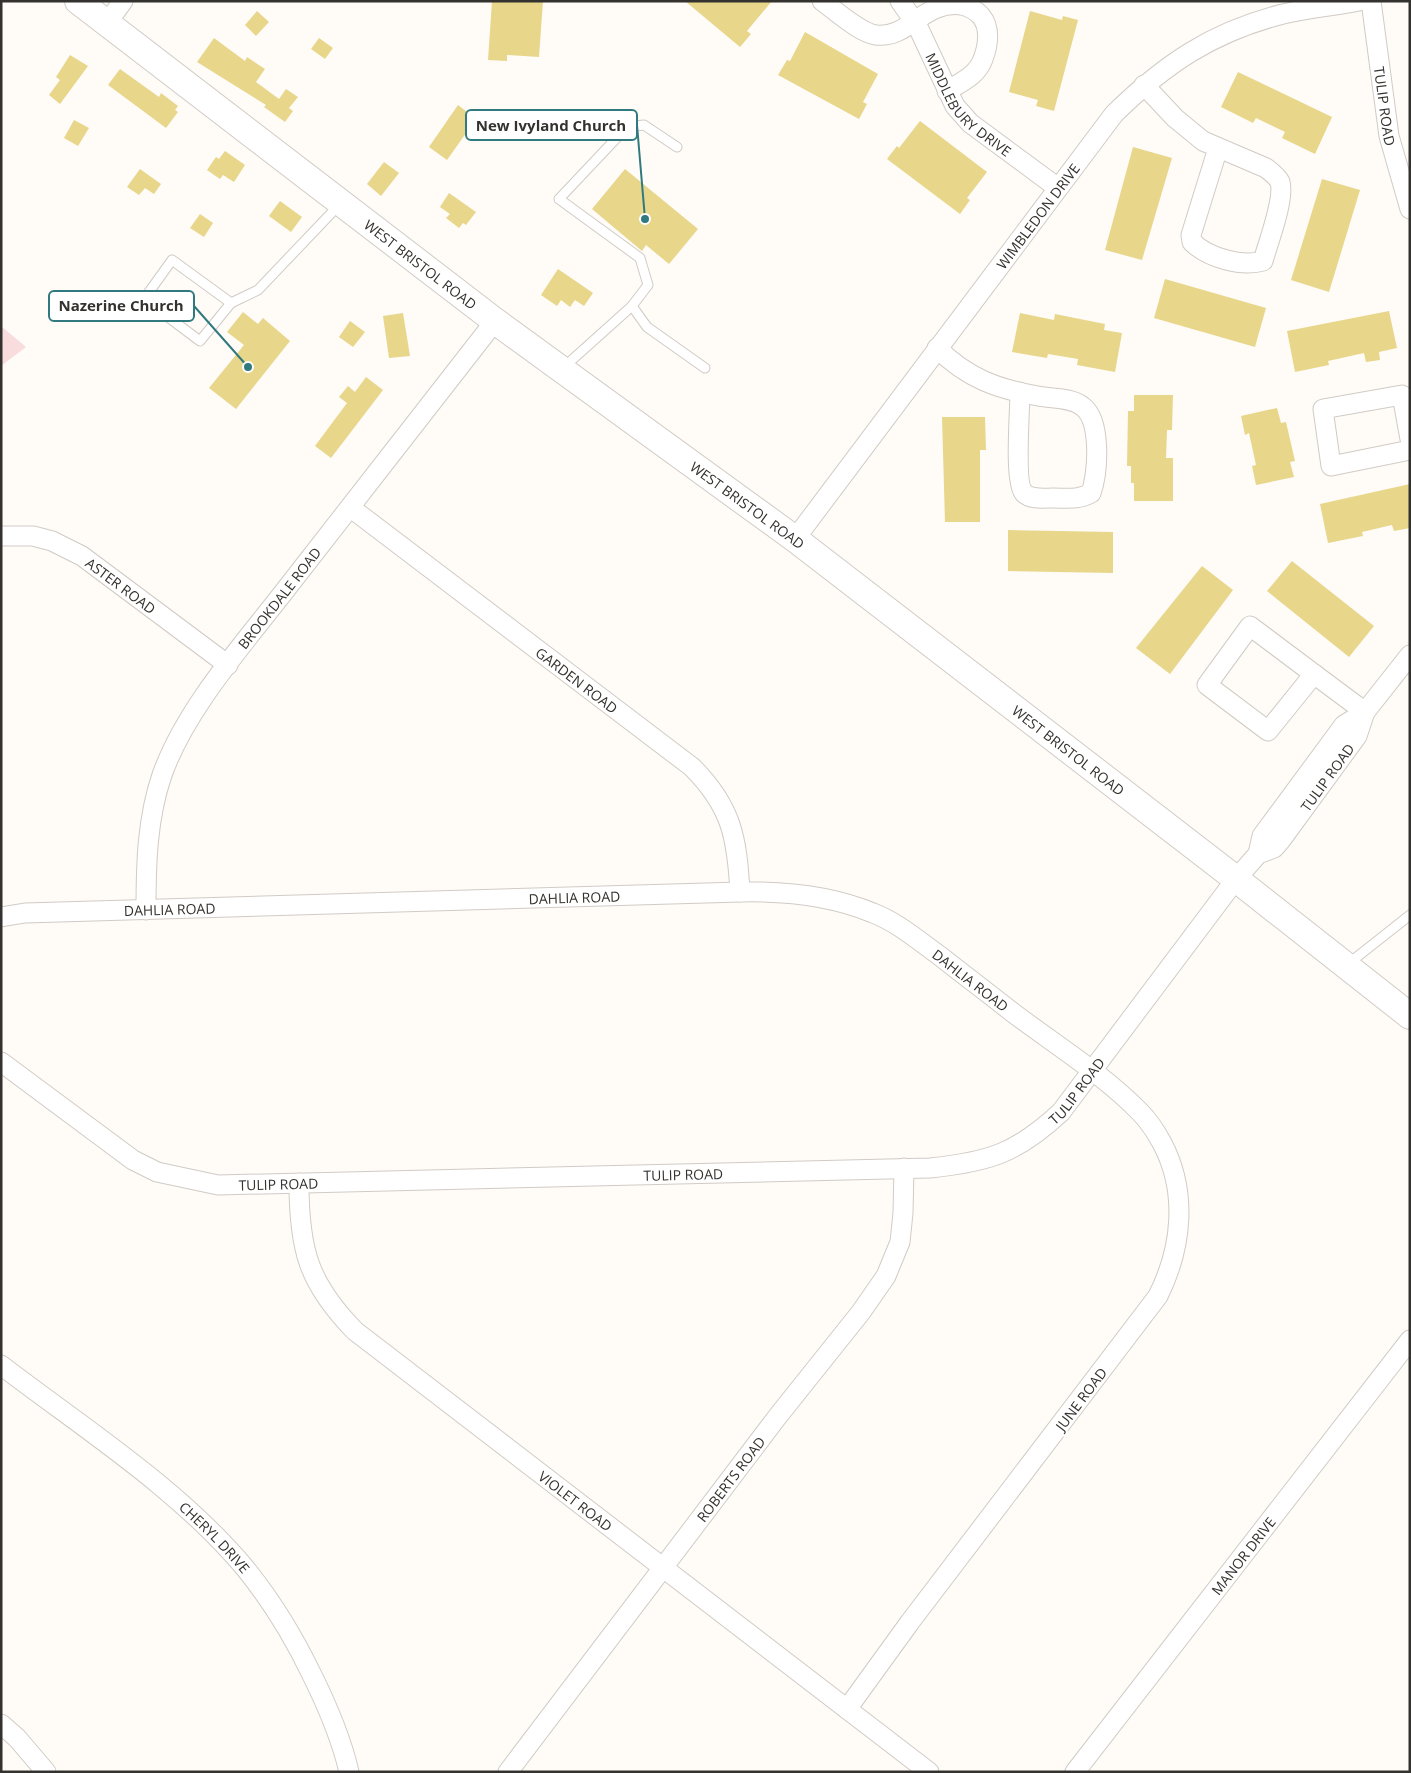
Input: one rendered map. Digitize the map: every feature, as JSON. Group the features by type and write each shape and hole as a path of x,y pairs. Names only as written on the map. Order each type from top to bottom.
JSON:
{"main road":[{"name":"WEST BRISTOL ROAD","path":"78,1 495,321 796,539 1410,1016"}],"street":[{"path":"107,23 123,1"},
{"path":"822,1 864,30 876,35 889,34 938,3 951,1 971,8 981,15 986,23 988,36 980,68 968,79 947,90"},
{"name":"MIDDLEBURY DRIVE","path":"900,1 912,19 955,106 970,123 1058,188"},
{"name":"WIMBLEDON DRIVE","path":"796,539 937,348 1114,114 1144,85 1166,66 1188,52 1254,22 1316,7 1359,1"},
{"name":"TULIP ROAD","path":"1370,1 1389,136 1410,210"},
{"path":"1144,85 1191,132 1218,148 1266,168 1274,174 1280,183 1280,197 1263,261 1247,264 1209,254 1192,242 1191,235 1218,148"},
{"name":"BROOKDALE ROAD","path":"146,910 147,838 162,775 186,724 228,665 495,321"},
{"path":"937,348 953,365 981,381 1020,392 1076,402 1084,407 1092,418 1095,433 1096,471 1091,493 1082,499 1033,498 1024,493 1020,488 1018,473 1020,392"},
{"path":"1410,439 1402,395 1323,409 1331,466 1410,450"},
{"name":"GARDEN ROAD","path":"351,508 692,767 712,788 726,811 738,857 740,892"},
{"name":"ASTER ROAD","path":"1,536 34,536 52,541 82,556 228,665"},
{"path":"1314,674 1268,731 1207,685 1250,626 1365,712"},
{"name":"TULIP ROAD","path":"1,1062 121,1152 157,1172 218,1185 930,1168 980,1162 1016,1147 1047,1126 1061,1112 1236,879 1258,854 1262,836 1311,768 1344,725 1365,712 1410,655"},
{"name":"DAHLIA ROAD","path":"1,917 25,913 740,892 775,892 823,897 875,913 921,942 1092,1072"},
{"name":"JUNE ROAD","path":"847,1709 910,1622 1149,1310 1167,1277 1178,1236 1179,1207 1176,1182 1171,1166 1162,1144 1140,1112 1092,1072"},
{"name":"ROBERTS ROAD","path":"508,1772 778,1416 861,1312 886,1276 900,1242 904,1213 904,1168"},
{"name":"VIOLET ROAD","path":"298,1183 299,1212 304,1252 323,1294 333,1308 367,1341 929,1772"},
{"name":"MANOR DRIVE","path":"1075,1772 1410,1340"},
{"name":"CHERYL DRIVE","path":"1,1365 152,1479 224,1545 245,1568 288,1629 308,1667 325,1701 349,1772"},
{"path":"1,1724 17,1738 46,1772"}],"lane":[{"path":"562,369 632,306 648,285 640,258 559,199 627,127 644,125 677,147"},
{"path":"231,303 172,260 144,299 200,341 231,303 258,290 341,203"},
{"path":"632,306 647,327 705,368"},
{"path":"1346,966 1410,914"}],"shaded area":[{"path":"1,326 26,347 1,366"}],"building":[{"path":"492,1 543,1 539,57 507,55 507,61 488,60"},
{"path":"685,1 772,1 747,31 751,34 740,47"},
{"path":"257,11 269,22 256,36 245,25"},
{"path":"1030,11 1062,20 1063,16 1078,20 1054,111 1036,106 1038,100 1009,92"},
{"path":"805,32 878,74 863,102 867,104 859,119 778,75 787,60 790,61"},
{"path":"214,38 245,61 247,57 265,69 256,82 279,99 286,89 298,97 289,108 293,111 285,122 264,107 266,105 197,62"},
{"path":"319,38 333,48 325,59 311,49"},
{"path":"70,55 88,66 60,104 49,95 60,80 56,77"},
{"path":"120,69 159,97 161,93 178,106 175,110 178,112 166,128 108,85"},
{"path":"1238,72 1332,117 1315,154 1282,138 1285,132 1256,118 1253,123 1221,107"},
{"path":"458,105 476,119 447,160 429,147"},
{"path":"74,120 89,128 78,146 64,138"},
{"path":"920,121 987,172 967,198 970,200 960,214 887,159 897,146 899,148"},
{"path":"1133,147 1172,158 1142,260 1105,250"},
{"path":"225,151 245,165 234,182 223,175 220,179 207,170 216,157 219,159"},
{"path":"384,162 399,173 381,196 367,184"},
{"path":"140,169 161,184 154,194 145,188 139,195 127,187"},
{"path":"625,169 698,229 669,264 646,245 642,251 592,209"},
{"path":"1322,179 1360,190 1329,292 1291,280"},
{"path":"449,193 476,212 466,225 463,223 459,228 446,218 450,214 440,207"},
{"path":"280,201 302,217 291,232 269,216"},
{"path":"200,214 213,223 204,237 190,228"},
{"path":"558,269 593,293 584,306 575,300 570,307 561,300 557,306 541,295"},
{"path":"1165,279 1266,308 1255,347 1154,318"},
{"path":"1389,311 1397,348 1379,352 1380,360 1366,362 1364,353 1328,361 1329,365 1295,372 1287,331"},
{"path":"243,312 258,324 263,318 290,341 236,409 209,388 244,345 227,332"},
{"path":"403,313 410,356 389,358 383,316"},
{"path":"1020,313 1054,320 1055,314 1105,324 1104,330 1122,333 1115,372 1077,365 1078,359 1048,354 1047,358 1012,352"},
{"path":"350,321 365,332 353,347 339,337"},
{"path":"366,377 383,390 331,458 315,446 347,403 339,397 348,386 355,392"},
{"path":"1134,395 1173,395 1172,430 1167,430 1166,458 1173,458 1173,501 1134,501 1134,483 1131,483 1131,466 1127,466 1128,411 1134,411"},
{"path":"1277,408 1281,423 1286,422 1295,461 1290,462 1294,477 1256,485 1252,466 1256,465 1249,433 1245,435 1241,416"},
{"path":"942,417 985,417 986,450 980,450 980,522 945,522"},
{"path":"1410,484 1410,528 1394,531 1392,525 1362,532 1363,536 1328,543 1320,504"},
{"path":"1008,530 1113,532 1113,573 1008,571"},
{"path":"1292,561 1374,626 1349,657 1267,591"},
{"path":"1202,566 1233,590 1170,674 1136,648"}],"place":[{"name":"New Ivyland Church","path":"645,219"},
{"name":"Nazerine Church","path":"248,367"}]}
